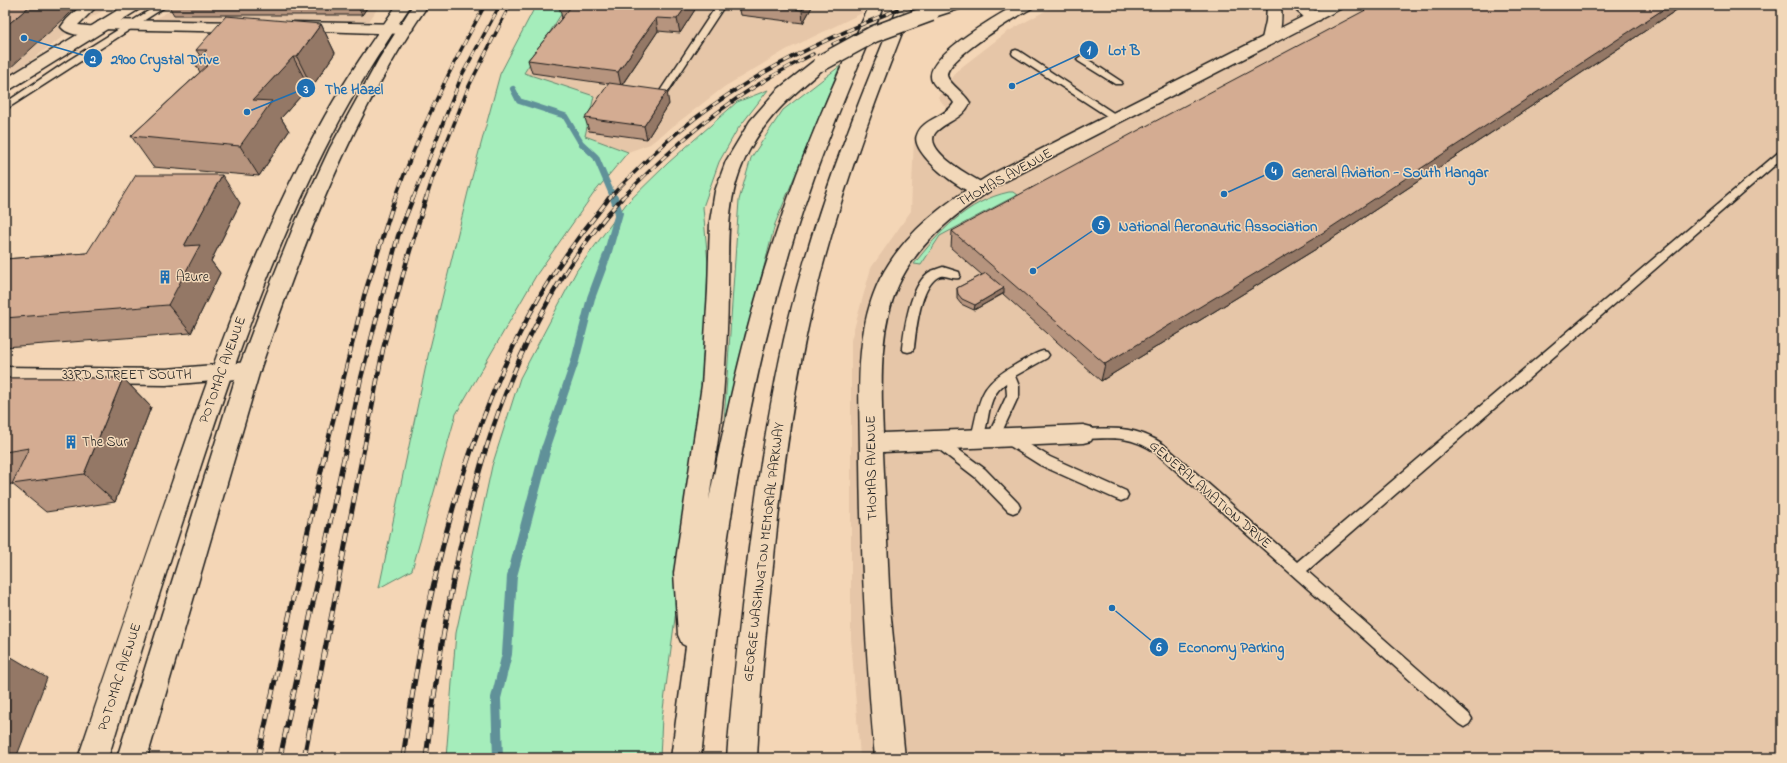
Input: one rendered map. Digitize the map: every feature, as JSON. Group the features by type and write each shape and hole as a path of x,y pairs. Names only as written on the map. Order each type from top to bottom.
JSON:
{"main road":[{"path":"91,5 72,22 69,27 72,29 129,26 261,27"},
{"path":"5,86 136,5"},
{"name":"POTOMAC AVENUE","path":"132,758 249,370 270,310 323,182 396,29 404,5"},
{"name":"POTOMAC AVENUE","path":"93,758 220,374 263,264 301,181 344,98 396,29 421,5"},
{"path":"686,758 716,531 739,409 763,310 789,224 814,150 877,5"},
{"name":"GEORGE WASHINGTON MEMORIAL PARKWAY","path":"742,758 750,650 766,508 778,431 796,335 818,248 840,178 865,104 906,5"},
{"path":"694,691 687,573 713,385 718,296 719,221 724,191 735,161 756,125 783,94 821,63 874,34 957,5"},
{"path":"980,190 933,158 925,146 924,138 926,131 957,112 962,103 958,97 942,82 939,75 940,69 945,62 980,34 1027,5"},
{"path":"1270,39 1274,21 1274,5"},
{"name":"THOMAS AVENUE","path":"890,758 884,707 873,529 871,348 875,320 884,292 902,260 926,230 951,209 980,190 1270,39 1307,11 1337,5"},
{"path":"276,27 396,29"},
{"name":"33RD STREET SOUTH","path":"5,375 166,376 220,374 249,370"},
{"name":"GENERAL AVIATION DRIVE","path":"871,443 1083,434"}],"lane":[{"path":"5,107 129,26 164,5"},
{"path":"664,90 720,5"},
{"path":"1016,53 1116,118"},
{"path":"1081,59 1118,82"},
{"path":"1297,571 1782,154"},
{"path":"908,348 913,316 926,281 939,272 948,271 956,275"},
{"path":"992,438 987,398 992,388 1043,355"},
{"path":"992,438 1013,395 1013,386 1009,376"},
{"name":"GENERAL AVIATION DRIVE","path":"1083,434 1131,434 1151,442 1464,718"},
{"path":"992,438 1121,495"},
{"path":"936,440 980,473 1014,507"}],"shaded area":[{"path":"5,5 114,5 82,22 9,77 5,77"},
{"path":"180,5 380,5 369,21 155,19"},
{"path":"567,5 865,5 862,13 786,50 724,87 650,144 628,152 585,136 524,73"},
{"path":"1056,5 1782,5 1782,758 860,758 851,638 851,340 871,268 911,211 914,137 946,108 938,97 959,69 1007,32"}],"green space":[{"path":"536,5 567,5 524,73 594,96 585,136 628,152 594,193 537,274 456,414 412,570 379,588 428,356 468,192 500,74"},
{"path":"840,66 775,224 724,422 739,200 751,158 783,110"},
{"path":"768,90 737,130 719,162 703,207 708,263 703,405 662,717 660,758 446,758 456,633 492,466 520,378 577,270 626,204 668,163 737,102"},
{"path":"1013,192 1017,195 940,236 921,265 914,264 933,241 955,219 967,210 994,196"}],"building":[{"path":"5,5 31,5 5,27"},
{"path":"687,5 677,19 656,18 618,72 528,60 570,8 559,6"},
{"path":"760,5 805,5 802,10"},
{"path":"1375,5 1670,5 1324,232 1105,364 952,231 1150,124"},
{"path":"226,16 321,24 297,57 293,57 253,100 272,101 240,146 131,136 209,64 194,62 207,50 196,50"},
{"path":"609,83 667,91 644,126 585,118"},
{"path":"136,175 222,175 184,246 200,245 168,305 5,318 5,259 87,253"},
{"path":"986,273 1004,288 975,305 962,299 958,294 957,288"},
{"path":"5,378 123,378 84,474 12,484 29,448 5,452"},
{"path":"5,655 8,655 5,662"}],"waterway":[{"path":"513,89 519,101 565,116 581,143 596,157 614,199"},
{"path":"545,449 575,361 591,298 607,255 619,213 614,198"},
{"path":"498,758 496,698 507,654 512,576 546,448"}],"railway":[{"path":"395,199 414,149 436,100 485,5"},
{"path":"413,199 462,75 500,5"},
{"path":"426,199 433,177 469,86 510,5"},
{"path":"609,199 667,141 698,116 731,93 764,72 800,53 835,36 909,5"},
{"path":"904,13 924,5"},
{"path":"833,44 866,29"},
{"path":"622,198 673,149 714,115 759,84 813,54"},
{"path":"326,449 364,296 395,198"},
{"path":"346,449 361,378 398,236 413,198"},
{"path":"364,449 383,349 407,260 426,198"},
{"path":"472,449 503,369 528,317 557,268 609,198"},
{"path":"486,449 510,382 540,316 577,255 599,225 622,198"},
{"path":"258,758 326,448"},
{"path":"280,758 346,448"},
{"path":"304,758 364,448"},
{"path":"403,758 415,680 438,563 448,524 472,448"},
{"path":"426,758 436,679 449,602 465,524 486,448"}],"place":[{"name":"2900 Crystal Drive","path":"24,38"},
{"name":"Lot B","path":"1012,86"},
{"name":"The Hazel","path":"247,112"},
{"name":"General Aviation - South Hangar","path":"1224,194"},
{"name":"National Aeronautic Association","path":"1033,271"},
{"name":"Azure","path":"165,277"},
{"name":"The Sur","path":"71,442"},
{"name":"Economy Parking","path":"1112,608"}]}
